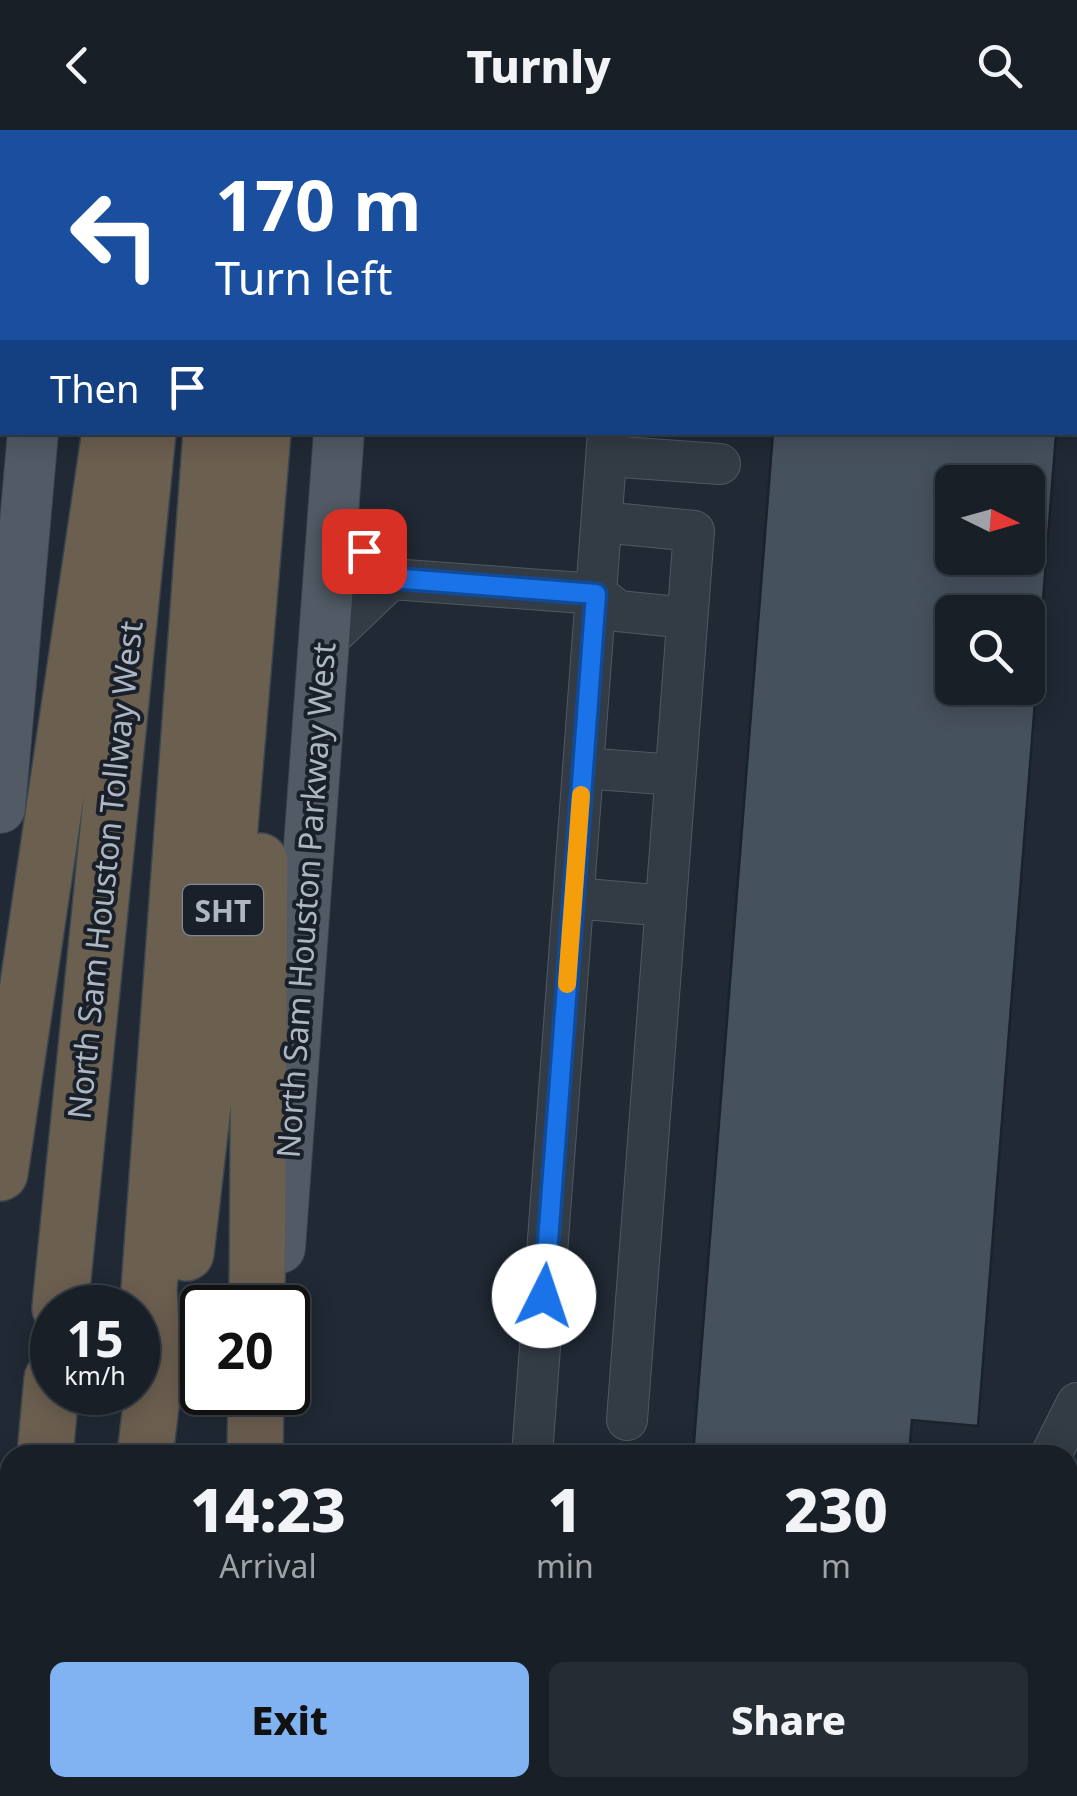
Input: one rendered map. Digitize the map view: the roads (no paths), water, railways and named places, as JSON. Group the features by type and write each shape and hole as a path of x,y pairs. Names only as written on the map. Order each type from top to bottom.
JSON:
{"highway":[{"path":"0,1173 110,435"},
{"name":"North Sam Houston Tollway West","path":"62,1285 148,435"},
{"name":"North Sam Houston Tollway West","path":"148,1285 212,435"},
{"name":"North Sam Houston Tollway West","path":"160,1365 179,1314 198,1158 264,435"},
{"path":"256,1285 261,771 274,642 278,491 265,435"},
{"path":"46,1445 49,1415"},
{"name":"North Sam Houston Tollway West","path":"146,1445 150,1415"},
{"path":"255,1445 256,1415"}],"main road":[{"name":"North Sam Houston Parkway West","path":"278,1285 339,435"},
{"path":"0,808 22,439"},
{"path":"267,1445 269,1415"}],"street":[{"path":"533,1445 608,444 720,464"},
{"path":"333,514 391,578 596,594 618,611 687,618"},
{"path":"602,522 694,531 627,1420"},
{"path":"324,643 391,578"},
{"path":"583,768 675,775"},
{"path":"574,898 666,906"},
{"path":"1056,1445 1077,1403"}]}
